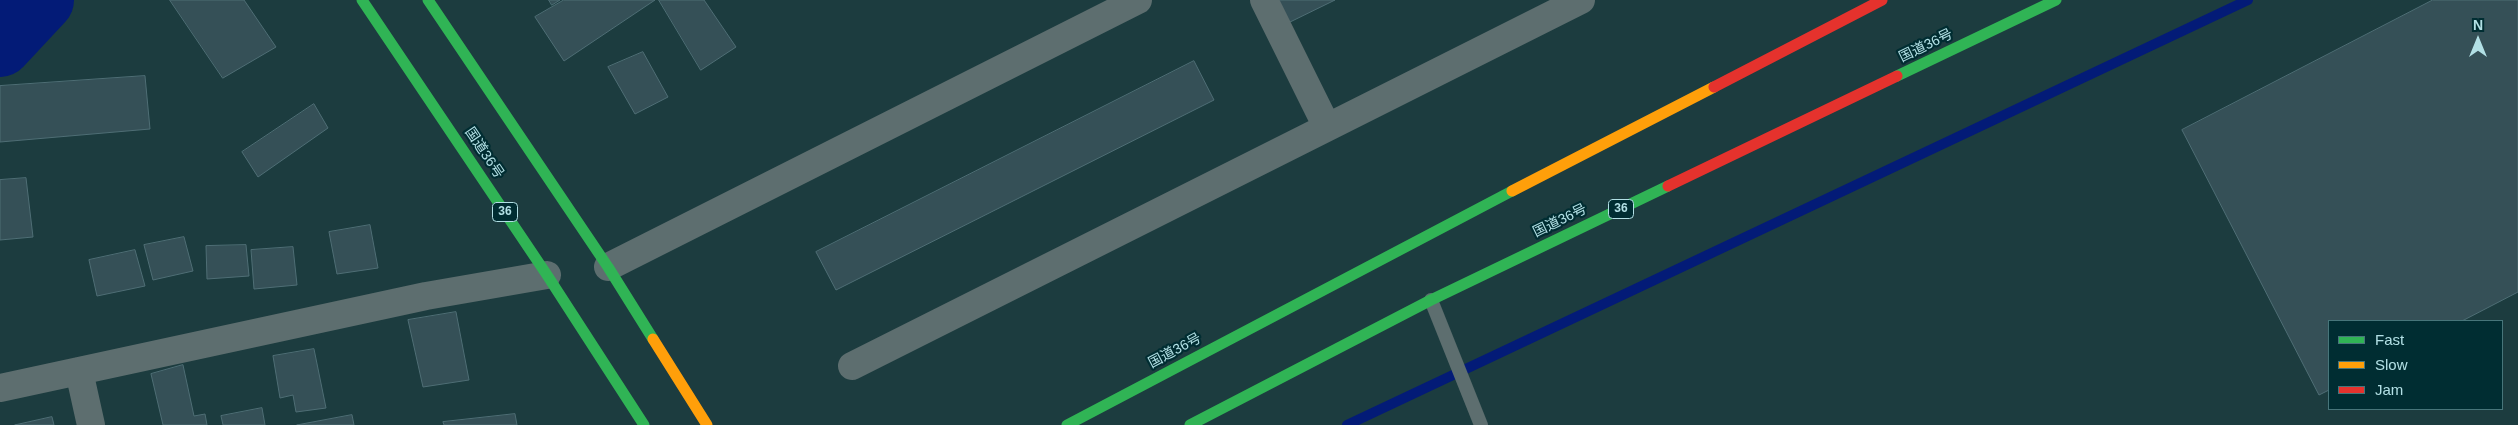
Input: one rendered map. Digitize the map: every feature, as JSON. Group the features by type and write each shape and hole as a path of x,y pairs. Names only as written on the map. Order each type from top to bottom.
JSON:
{"highway":[{"name":"国道36号","path":"362,0 547,275 644,425"},
{"name":"国道36号","path":"1067,425 1411,243 1882,0"},
{"name":"国道36号","path":"1190,425 1431,300 2056,0"},
{"path":"430,1 608,267 707,425"}],"street":[{"path":"608,267 1138,0"},
{"path":"1264,0 1327,127"},
{"path":"852,366 1581,0"},
{"path":"0,388 426,296 547,275"},
{"path":"79,371 91,425"}],"lane":[{"path":"1431,300 1481,425"}],"building":[{"path":"170,0 244,0 276,47 223,78"},
{"path":"549,0 560,0 552,5"},
{"path":"564,0 655,0 564,61 535,17"},
{"path":"659,0 704,0 736,47 701,70"},
{"path":"1277,0 1335,0 1288,23"},
{"path":"2433,0 2518,0 2518,292 2464,320 2328,320 2328,390 2319,395 2182,130"},
{"path":"643,52 668,97 635,114 608,67"},
{"path":"1194,61 1214,100 836,290 816,252"},
{"path":"145,76 150,129 0,142 0,86"},
{"path":"314,104 328,128 258,177 242,152"},
{"path":"26,178 33,237 0,240 0,180"},
{"path":"370,225 378,268 337,274 329,232"},
{"path":"184,237 193,271 153,280 144,245"},
{"path":"246,245 249,276 207,279 206,246"},
{"path":"293,247 297,285 254,289 251,250"},
{"path":"135,250 145,286 97,296 89,260"},
{"path":"456,312 469,380 423,387 408,320"},
{"path":"314,349 326,408 296,412 293,395 280,398 273,356"},
{"path":"183,365 194,416 205,414 207,425 163,425 151,374"},
{"path":"262,408 265,425 223,425 221,416"},
{"path":"515,414 517,425 444,425 443,422"},
{"path":"352,415 354,425 297,425"},
{"path":"52,417 54,425 15,425"}],"waterway":[{"path":"0,45 42,0"},
{"path":"1347,425 2248,0"}],"traffic: fast":[{"path":"362,0 547,275 644,425"},
{"path":"428,0 608,267 653,339"},
{"path":"1897,76 2056,0"},
{"path":"1190,425 1431,300 1668,186"},
{"path":"1067,425 1512,191"}],"traffic: slow":[{"path":"1512,191 1714,87"},
{"path":"653,339 707,425"}],"traffic: jam":[{"path":"1714,87 1882,0"},
{"path":"1668,186 1897,76"}]}
